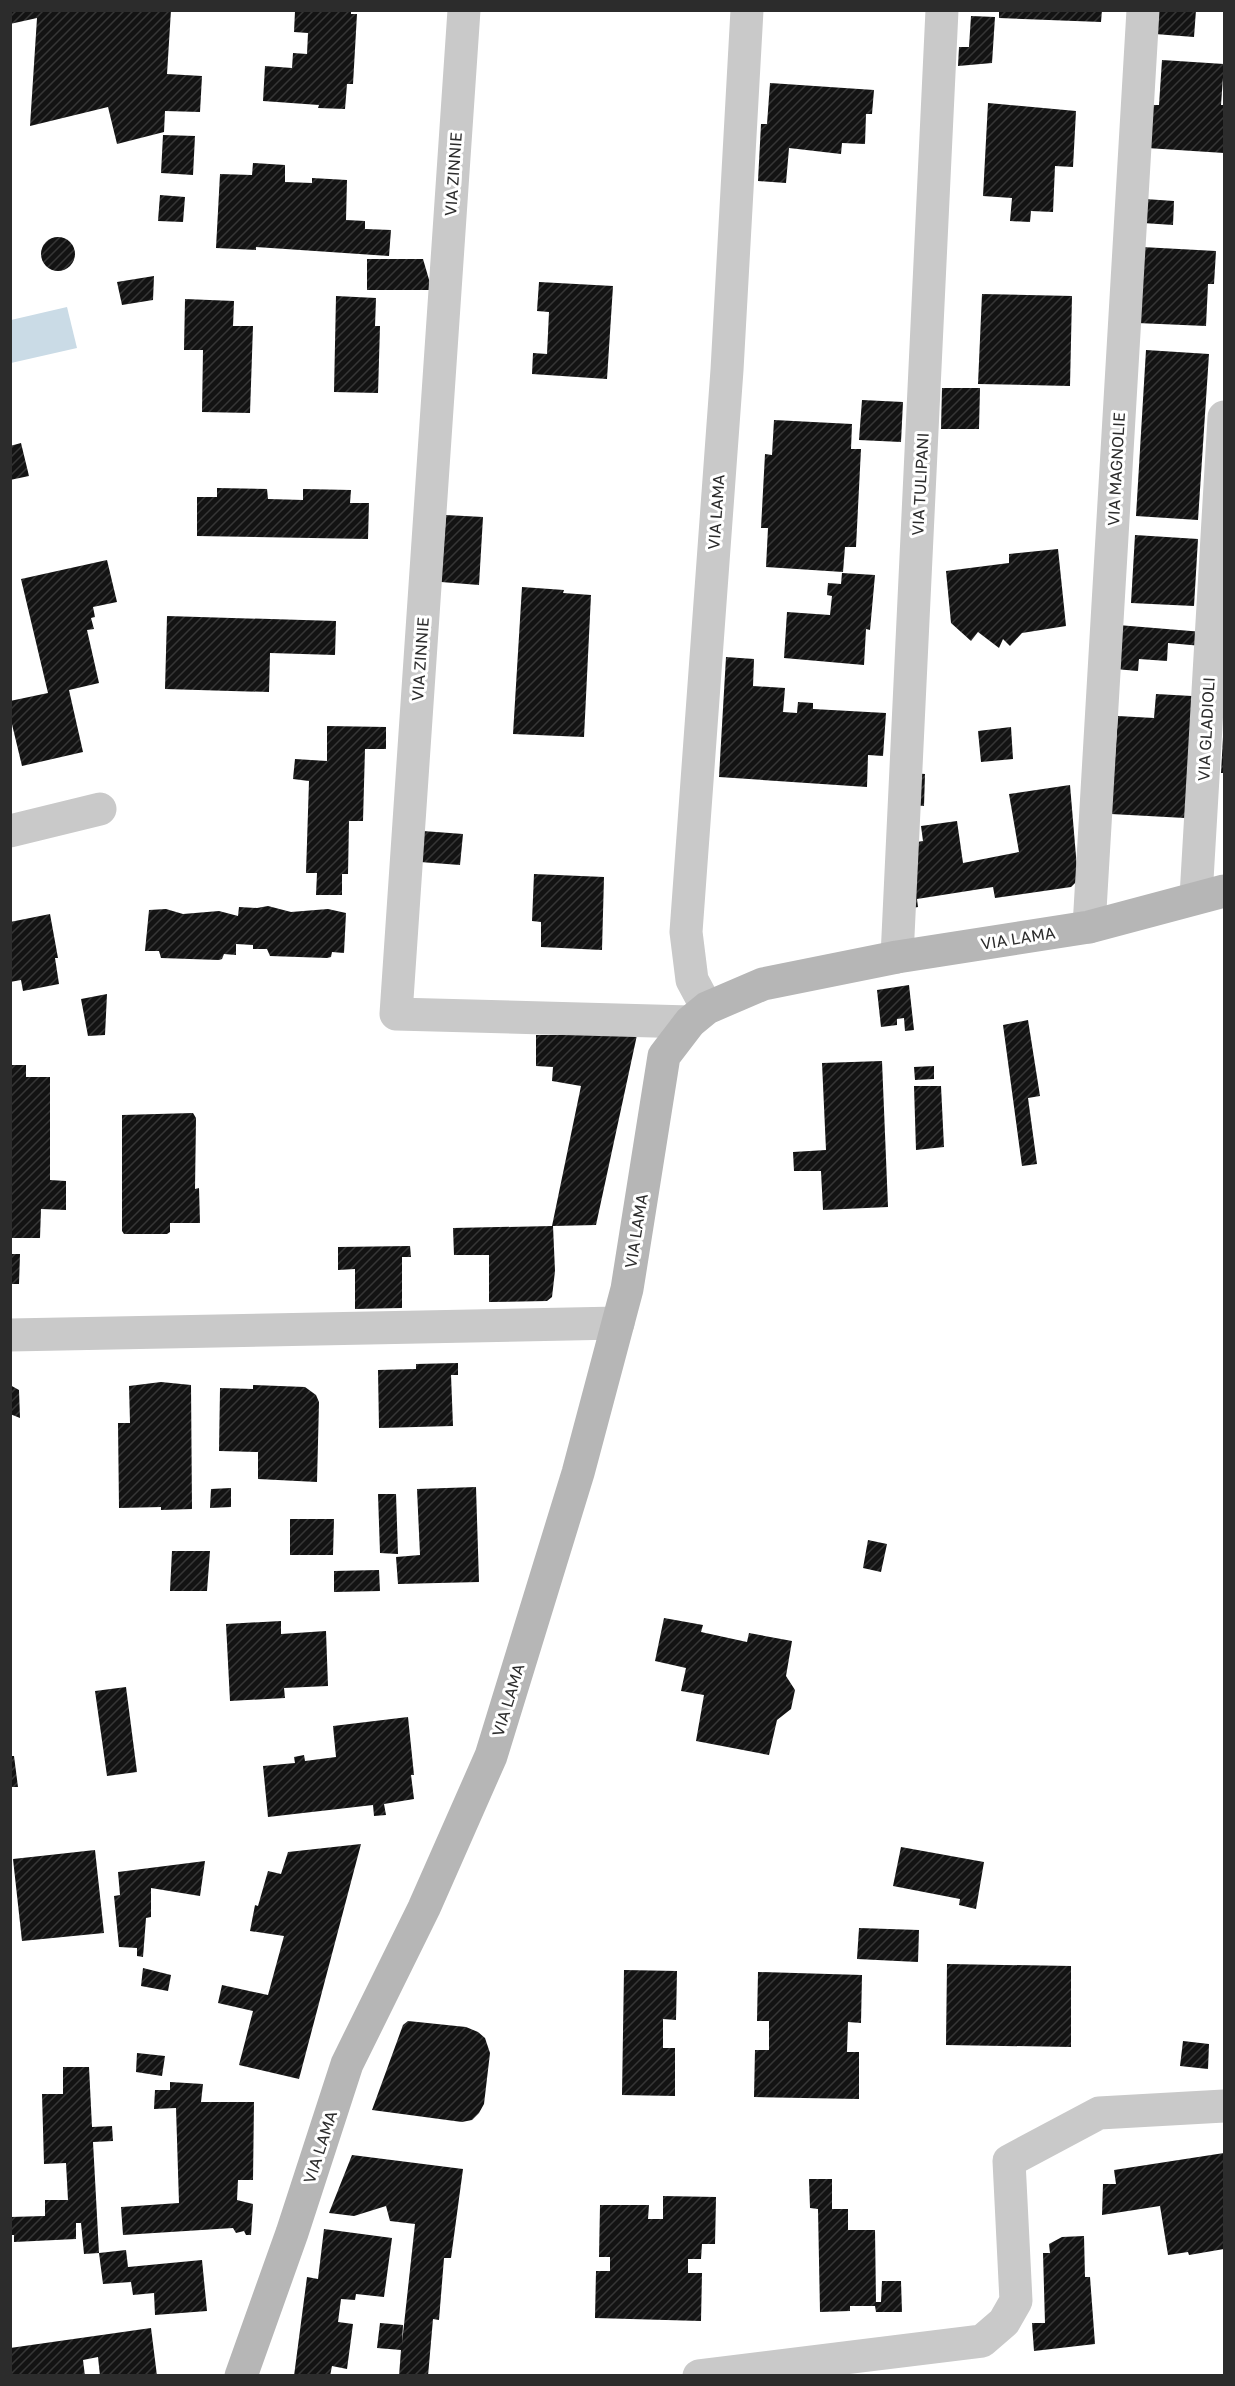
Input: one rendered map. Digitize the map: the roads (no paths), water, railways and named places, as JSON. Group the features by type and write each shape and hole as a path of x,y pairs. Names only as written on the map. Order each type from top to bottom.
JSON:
{"street":[{"name":"VIA ZINNIE","path":"464,10 396,1014 699,1015"},
{"name":"VIA LAMA","path":"699,1015 686,932 726,382 747,10"},
{"name":"VIA TULIPANI","path":"897,957 942,10"},
{"name":"VIA MAGNOLIE","path":"1089,927 1143,10"},
{"name":"VIA GLADIOLI","path":"1210,894 1224,417"},
{"path":"10,831 100,809"},
{"name":"VIA LAMA","path":"241,2376 292,2233 347,2064 424,1908 491,1756 578,1473 627,1289 664,1056 699,1015 763,984 897,957 1089,927 1210,894"},
{"path":"10,1335 618,1323"},
{"path":"699,2376 770,2371 982,2341 1004,2322 1016,2301 1009,2161 1099,2113 1224,2106"}],"water":[{"path":"67,307 77,348 11,363 11,320"}]}
